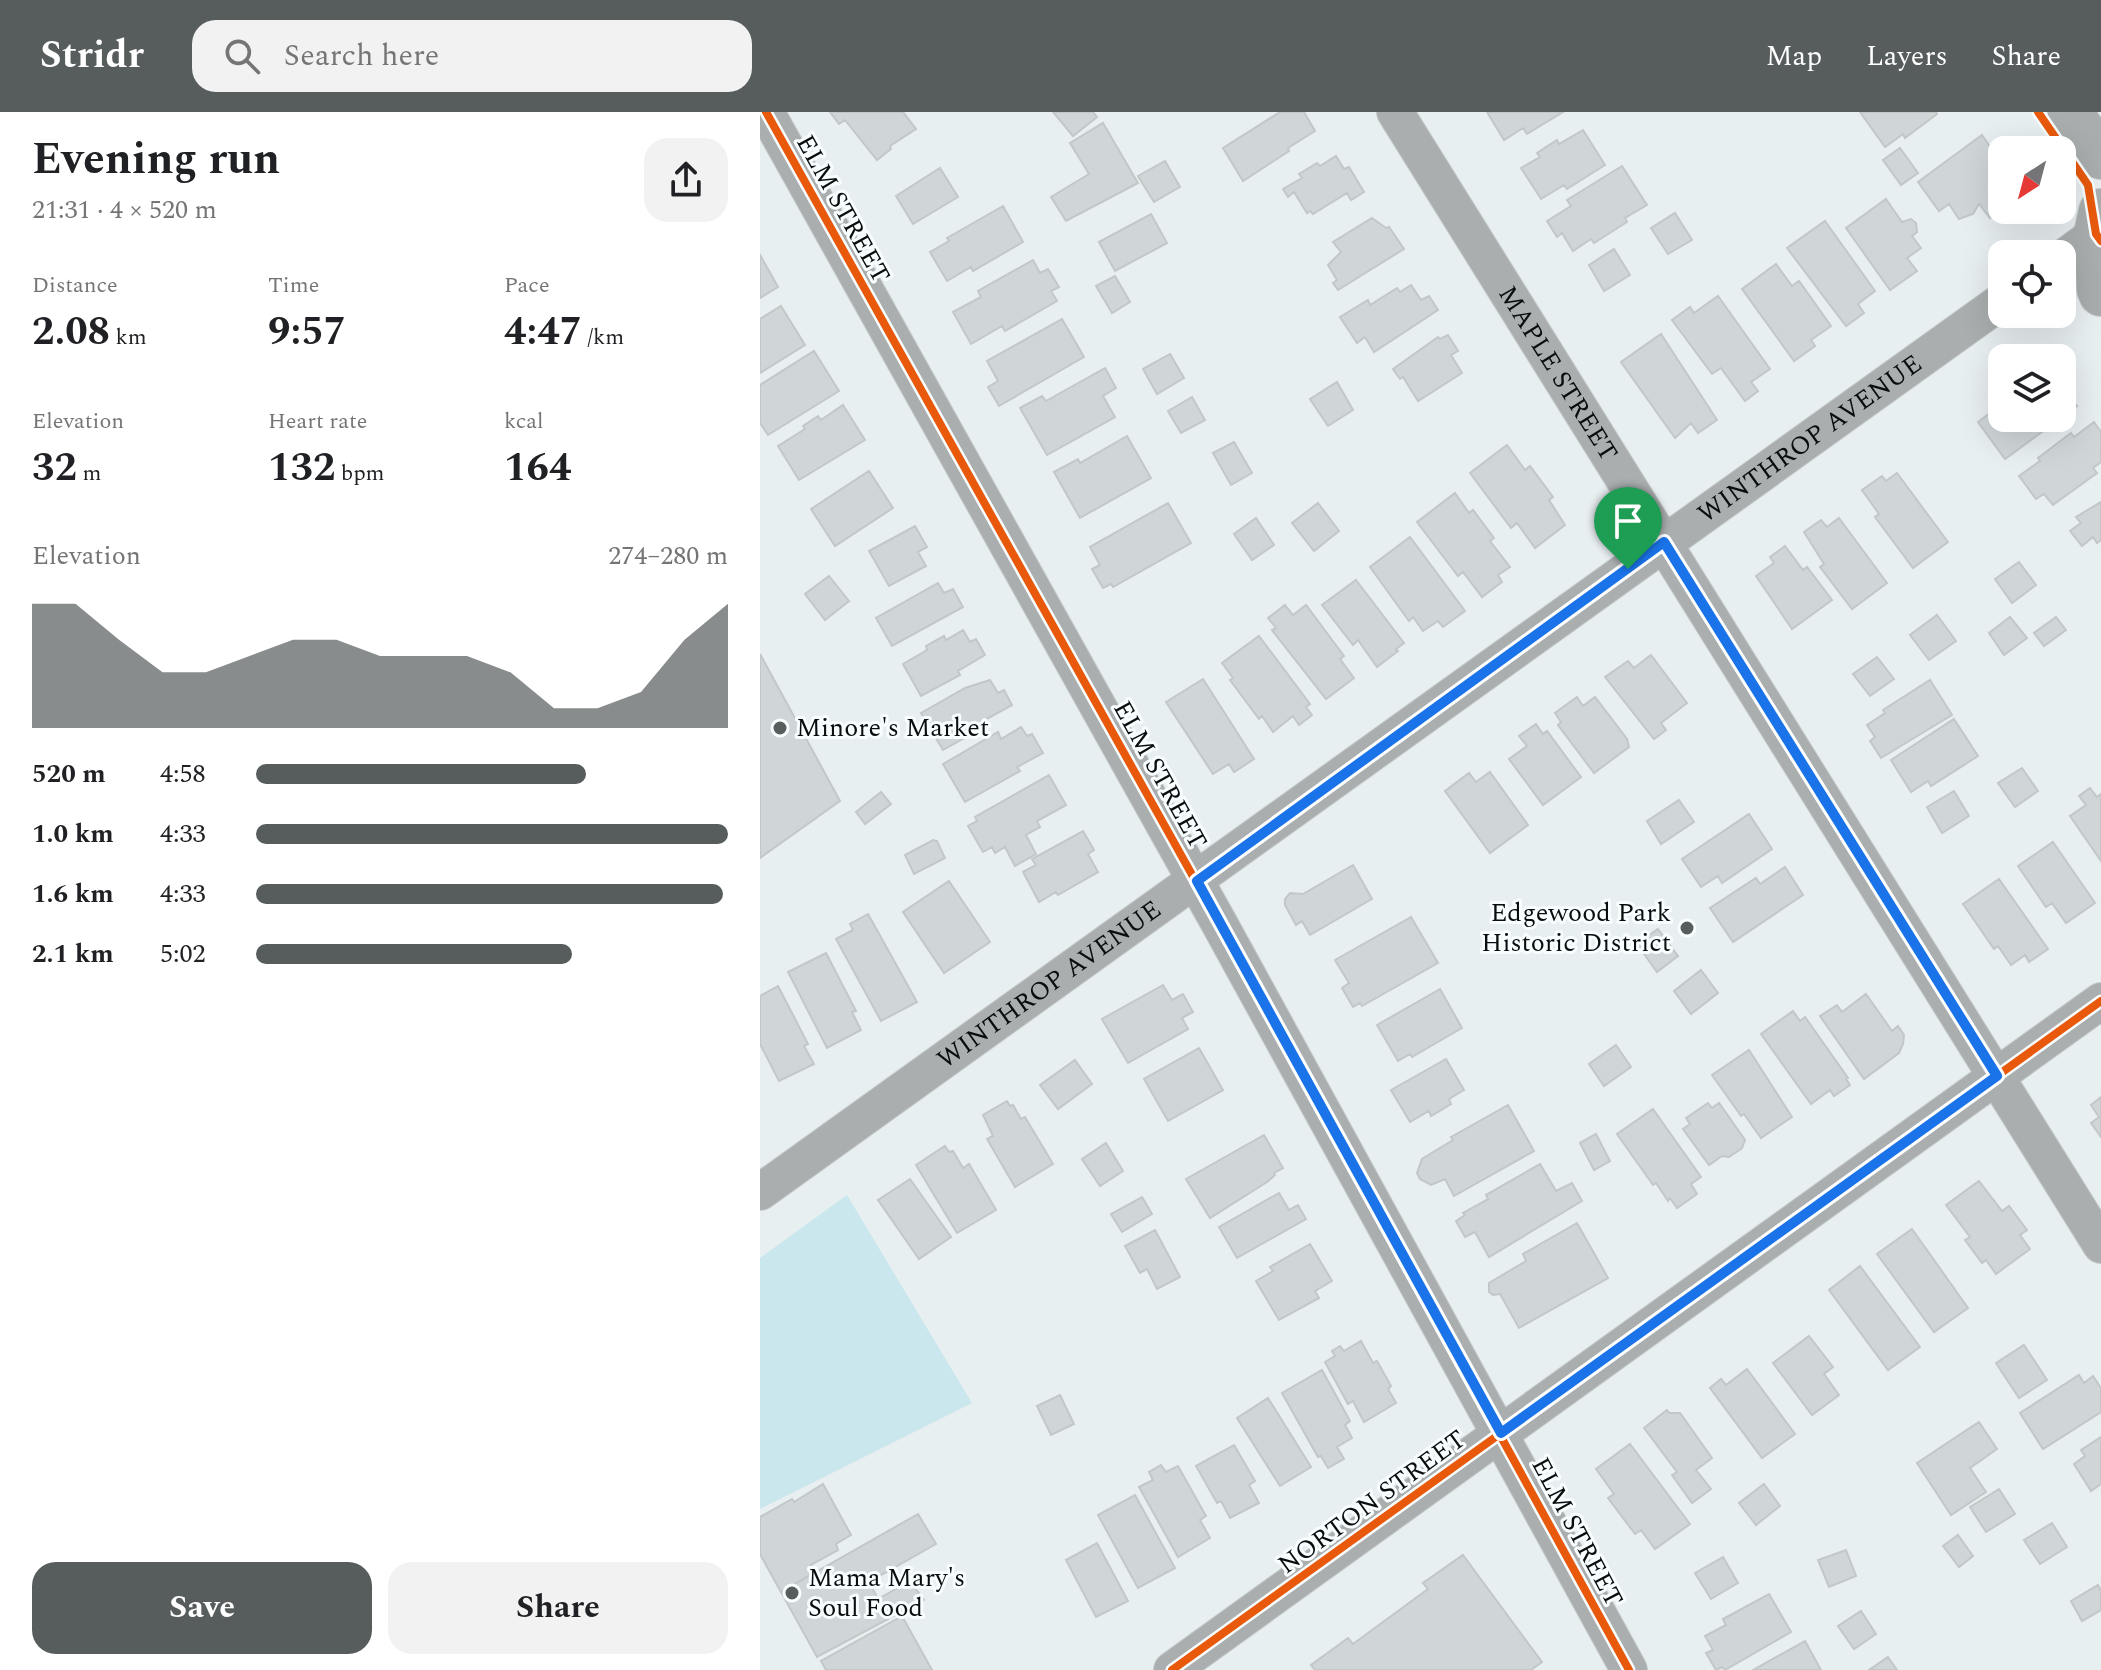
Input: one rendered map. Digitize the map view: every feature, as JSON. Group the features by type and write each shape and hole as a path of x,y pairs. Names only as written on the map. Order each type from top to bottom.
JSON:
{"main road":[{"path":"2070,112 2101,157"},
{"path":"2090,234 2101,294"}],"street":[{"name":"ELM STREET","path":"766,112 1197,881 1629,1670"},
{"name":"MAPLE STREET","path":"1395,112 2101,1245"},
{"name":"WINTHROP AVENUE","path":"760,1192 1988,311"},
{"name":"NORTON STREET","path":"1172,1670 2101,1001"}],"shaded area":[{"path":"847,1195 972,1403 760,1509 760,1258"}],"building":[{"path":"830,112 903,112 916,129 890,146 891,149 877,160 845,120 839,124"},
{"path":"1053,112 1093,112 1097,117 1073,136"},
{"path":"1280,112 1304,112 1315,131 1243,181 1223,148"},
{"path":"1487,112 1563,112 1527,134 1523,128 1504,140"},
{"path":"1860,112 1937,114 1905,138 1903,134 1885,147"},
{"path":"1103,123 1138,183 1066,221 1051,197 1089,174 1070,143"},
{"path":"1583,130 1605,165 1567,189 1564,185 1541,199 1521,168 1540,157 1537,153 1557,140 1559,144"},
{"path":"1982,135 1988,144 1988,215 1979,204 1973,214 1959,219 1949,204 1939,211 1918,182"},
{"path":"1900,148 1918,173 1901,185 1883,160"},
{"path":"1336,156 1344,169 1349,167 1364,192 1351,200 1347,193 1313,214 1310,211 1307,213 1294,192 1288,197 1283,189 1302,178 1299,174"},
{"path":"1165,161 1180,187 1154,202 1138,176"},
{"path":"1622,166 1647,205 1594,243 1591,239 1573,251 1562,233 1557,237 1547,221 1571,206 1567,200"},
{"path":"940,168 958,197 913,224 896,196"},
{"path":"1886,199 1902,222 1911,219 1916,223 1917,232 1912,236 1921,248 1907,258 1917,271 1890,290 1846,228"},
{"path":"1003,206 1023,242 973,271 971,267 947,281 930,252 949,241 947,238"},
{"path":"1675,213 1692,240 1668,254 1651,228"},
{"path":"1151,214 1167,243 1115,271 1099,242"},
{"path":"1372,218 1389,227 1404,249 1338,290 1333,283 1337,280 1328,265 1341,252 1333,242"},
{"path":"1825,221 1875,291 1858,304 1864,313 1846,326 1787,248"},
{"path":"1614,249 1630,275 1604,291 1589,265"},
{"path":"760,255 778,287 760,298"},
{"path":"1033,260 1040,273 1048,269 1059,287 1051,291 1057,301 1005,331 1002,326 971,344 953,312 981,297 978,291"},
{"path":"1776,264 1792,286 1799,281 1831,326 1811,340 1815,346 1794,361 1742,289"},
{"path":"1115,276 1130,302 1112,313 1096,286"},
{"path":"1411,285 1421,300 1429,296 1438,310 1374,352 1365,337 1357,343 1340,317 1368,300 1370,305 1397,288 1400,292"},
{"path":"1718,296 1770,369 1751,382 1758,391 1745,401 1721,368 1712,374 1672,320 1690,307 1694,313"},
{"path":"781,306 805,345 760,373 760,319"},
{"path":"1062,319 1084,357 999,406 988,387 998,381 987,361"},
{"path":"1661,334 1717,420 1698,433 1691,423 1675,438 1621,362"},
{"path":"1448,335 1458,351 1451,355 1462,373 1418,401 1403,377 1400,379 1393,369 1438,337"},
{"path":"814,351 839,391 768,435 760,423 760,385"},
{"path":"1170,354 1184,378 1157,394 1143,369"},
{"path":"1105,368 1116,388 1103,396 1115,417 1047,455 1020,408 1042,396 1046,401"},
{"path":"1337,382 1353,410 1328,426 1310,399"},
{"path":"1192,397 1205,420 1181,433 1168,411"},
{"path":"843,405 865,440 799,480 778,446 805,429 803,426 818,416 821,420"},
{"path":"1988,414 1988,432 2042,432 2005,459 1978,422"},
{"path":"2094,422 2101,432 2101,462 2093,468 2097,473 2053,505 2044,494 2036,499 2019,476 2071,433 2074,437"},
{"path":"1127,436 1151,478 1080,518 1054,472 1078,459 1080,463"},
{"path":"1234,442 1252,473 1231,485 1213,453"},
{"path":"1507,445 1525,470 1530,466 1553,497 1549,500 1565,525 1535,548 1517,523 1511,528 1470,473"},
{"path":"869,471 893,508 835,546 811,509"},
{"path":"1897,473 1948,542 1913,568 1875,517 1879,514 1862,490 1882,476 1886,481"},
{"path":"1455,493 1469,513 1473,510 1494,538 1490,541 1510,567 1498,575 1502,582 1482,597 1463,572 1458,576 1417,522"},
{"path":"2101,502 2101,540 2097,543 2093,537 2082,546 2070,531 2081,523 2076,517"},
{"path":"1168,503 1191,543 1113,587 1111,584 1103,588 1092,569 1100,565 1090,547"},
{"path":"1318,503 1339,531 1314,551 1292,523"},
{"path":"1256,518 1274,545 1252,560 1234,534"},
{"path":"1839,518 1887,583 1852,609 1820,567 1824,564 1804,532 1821,520 1827,527"},
{"path":"915,526 927,547 918,552 926,566 889,586 869,551"},
{"path":"1410,537 1465,611 1443,627 1438,621 1423,631 1413,617 1409,621 1370,567"},
{"path":"1785,546 1803,570 1807,567 1832,600 1792,629 1756,576 1774,563 1770,557"},
{"path":"2019,562 2036,585 2012,603 1995,579"},
{"path":"829,576 849,601 825,620 805,594"},
{"path":"1356,580 1404,643 1377,667 1358,640 1353,645 1322,605"},
{"path":"938,583 944,593 953,589 963,607 892,646 876,618"},
{"path":"1285,605 1293,615 1306,605 1344,656 1340,659 1354,678 1326,699 1272,630 1276,628 1268,618"},
{"path":"1937,615 1956,641 1929,660 1910,635"},
{"path":"2010,617 2027,638 2004,655 1989,633"},
{"path":"2056,617 2066,630 2044,646 2034,633"},
{"path":"963,630 970,642 976,639 985,655 958,671 960,675 921,696 903,664 927,650 926,646 944,636 946,640"},
{"path":"1259,636 1310,704 1306,707 1312,715 1299,725 1293,716 1273,732 1262,716 1259,719 1230,680 1233,678 1222,663"},
{"name":"Minore's Market","path":"760,654 840,801 760,858"},
{"path":"1651,655 1687,703 1661,723 1666,730 1654,739 1605,677 1628,661 1634,668"},
{"path":"1877,657 1894,679 1870,696 1853,674"},
{"path":"1203,679 1254,759 1234,772 1229,764 1213,774 1166,702"},
{"path":"990,680 998,693 1004,690 1012,705 983,721 986,726 943,750 921,713 965,688"},
{"path":"1930,680 1952,715 1881,758 1870,741 1875,737 1867,725 1885,713 1883,710"},
{"path":"1577,697 1583,706 1595,697 1627,739 1629,747 1594,773 1558,725 1561,722 1555,713"},
{"path":"1954,719 1978,756 1931,786 1928,781 1911,792 1891,760"},
{"path":"1536,724 1543,734 1547,731 1581,777 1543,805 1509,759 1527,746 1519,736"},
{"path":"1021,727 1027,736 1032,734 1043,753 1017,767 1020,771 965,802 943,764 998,732 1001,739"},
{"path":"2022,768 2038,791 2015,807 1998,783"},
{"path":"1490,772 1528,825 1490,853 1445,791 1469,773 1476,782"},
{"path":"1049,775 1066,805 1037,821 1040,827 1026,835 1036,854 1015,866 1005,847 995,853 992,847 983,852 968,826 977,821 975,817"},
{"path":"2090,788 2097,797 2101,794 2101,861 2070,816 2086,805 2079,796"},
{"path":"1954,791 1969,816 1942,833 1927,807"},
{"path":"881,792 891,804 865,824 856,812"},
{"path":"1679,800 1694,822 1661,844 1647,821"},
{"path":"1749,814 1772,849 1722,883 1718,876 1701,887 1682,859"},
{"path":"1083,831 1094,850 1088,854 1098,872 1039,902 1023,872 1036,865 1032,859"},
{"path":"933,840 937,841 945,858 914,874 905,855"},
{"path":"2053,842 2095,903 2066,923 2052,903 2046,907 2018,866"},
{"path":"1353,865 1372,899 1310,935 1302,921 1296,925 1285,905 1290,893 1303,894"},
{"path":"1785,867 1803,895 1733,942 1710,908 1756,878 1760,884"},
{"path":"1999,879 2048,949 2029,962 2025,955 2011,965 1998,946 1994,949 1963,904"},
{"path":"949,881 990,942 944,973 903,912"},
{"path":"868,914 917,1002 881,1021 836,939 853,930 850,924"},
{"path":"1411,917 1438,963 1362,1006 1360,1003 1353,1007 1342,988 1349,983 1335,960"},
{"path":"1658,929 1678,956 1657,972 1637,944"},
{"path":"826,953 856,1011 852,1012 861,1030 827,1048 788,972"},
{"path":"1701,970 1718,993 1691,1014 1674,991"},
{"path":"1163,985 1172,1000 1183,994 1193,1012 1182,1018 1188,1029 1128,1063 1102,1019"},
{"path":"778,986 808,1044 804,1046 814,1064 779,1081 760,1044 760,996"},
{"path":"1440,989 1462,1028 1412,1057 1410,1054 1398,1061 1377,1025"},
{"path":"1866,994 1892,1031 1898,1026 1904,1035 1899,1053 1864,1079 1820,1016 1837,1005 1842,1012"},
{"path":"1793,1011 1800,1021 1805,1017 1850,1085 1834,1096 1830,1090 1811,1104 1761,1034"},
{"path":"1616,1045 1631,1067 1604,1086 1589,1064"},
{"path":"1199,1048 1223,1090 1168,1121 1144,1079"},
{"path":"1749,1050 1792,1117 1761,1138 1712,1075"},
{"path":"1446,1059 1464,1090 1449,1099 1451,1104 1431,1116 1429,1111 1410,1122 1391,1090"},
{"path":"1075,1060 1092,1084 1058,1109 1040,1085"},
{"path":"2101,1097 2101,1137 2091,1123 2099,1117 2091,1105"},
{"path":"1007,1101 1021,1119 1025,1117 1053,1164 1015,1187 987,1139 993,1136 983,1115"},
{"path":"1708,1103 1712,1108 1719,1103 1745,1140 1742,1148 1709,1165 1683,1129 1690,1124 1686,1118"},
{"path":"1508,1105 1534,1151 1454,1196 1445,1179 1431,1185 1420,1179 1417,1173 1422,1159 1453,1140 1451,1137"},
{"path":"1653,1109 1701,1177 1691,1184 1697,1194 1677,1208 1656,1183 1653,1185 1617,1134"},
{"path":"1596,1134 1610,1161 1594,1170 1580,1143"},
{"path":"1264,1135 1283,1168 1267,1182 1210,1218 1186,1179"},
{"path":"1106,1143 1123,1171 1100,1186 1082,1159"},
{"path":"945,1146 949,1152 953,1151 963,1168 969,1164 996,1210 957,1233 916,1165"},
{"path":"1540,1164 1556,1191 1572,1183 1582,1201 1489,1257 1475,1232 1465,1237 1456,1221 1465,1215 1463,1213 1488,1199 1486,1195"},
{"path":"910,1179 951,1237 919,1259 878,1200"},
{"path":"1979,1181 2002,1211 2009,1206 2027,1230 2020,1235 2030,1249 1996,1274 1986,1260 1982,1263 1965,1240 1970,1237 1946,1205"},
{"path":"1279,1193 1289,1210 1298,1205 1306,1219 1237,1258 1219,1227"},
{"path":"1142,1197 1152,1214 1122,1232 1111,1214"},
{"path":"1577,1223 1608,1278 1519,1328 1500,1294 1489,1292 1489,1283 1526,1261 1523,1254"},
{"path":"1912,1229 1968,1308 1934,1332 1877,1254"},
{"path":"1155,1230 1180,1277 1157,1289 1147,1269 1140,1273 1125,1246"},
{"path":"1310,1244 1332,1281 1315,1291 1319,1298 1279,1320 1256,1281 1273,1271 1270,1267"},
{"path":"1860,1266 1920,1347 1888,1370 1829,1290"},
{"path":"1809,1336 1833,1367 1824,1374 1839,1395 1812,1415 1773,1363"},
{"path":"1361,1341 1373,1363 1377,1361 1391,1386 1388,1389 1396,1403 1364,1422 1353,1401 1348,1404 1325,1362 1335,1356 1332,1351 1340,1346 1344,1351"},
{"path":"2024,1345 2047,1380 2019,1398 1996,1363"},
{"path":"1747,1369 1795,1434 1762,1458 1710,1388 1721,1379 1726,1385"},
{"path":"1322,1370 1350,1421 1345,1425 1352,1438 1337,1447 1344,1459 1328,1468 1321,1456 1318,1457 1282,1393"},
{"path":"2079,1375 2084,1383 2093,1376 2101,1388 2101,1412 2043,1449 2020,1413"},
{"path":"1060,1395 1074,1424 1051,1435 1037,1406"},
{"path":"1268,1398 1311,1467 1280,1486 1237,1418"},
{"path":"1667,1410 1669,1413 1680,1413 1712,1458 1696,1470 1711,1489 1692,1503 1672,1475 1677,1472 1644,1428"},
{"path":"1979,1422 1997,1449 1970,1468 1986,1492 1951,1515 1917,1463"},
{"path":"2101,1437 2101,1484 2091,1491 2074,1464 2085,1456 2081,1450"},
{"path":"1630,1444 1690,1524 1655,1549 1641,1530 1635,1534 1608,1498 1614,1494 1596,1469"},
{"path":"1234,1445 1255,1481 1249,1485 1259,1503 1230,1518 1221,1501 1217,1503 1196,1466"},
{"path":"1161,1465 1166,1472 1178,1466 1206,1516 1200,1520 1210,1538 1178,1557 1139,1487 1153,1480 1149,1472"},
{"path":"823,1484 851,1535 836,1544 838,1550 811,1565 815,1572 781,1592 760,1554 760,1517 792,1499 794,1502"},
{"path":"1764,1484 1780,1506 1756,1525 1739,1503"},
{"path":"1999,1489 2015,1514 1986,1532 1970,1507"},
{"path":"1135,1495 1175,1568 1138,1588 1098,1515"},
{"path":"918,1514 936,1544 869,1582 878,1599 910,1581 924,1600 817,1657 781,1592"},
{"path":"2052,1523 2067,1547 2040,1564 2024,1540"},
{"path":"1958,1535 1973,1556 1959,1567 1943,1546"},
{"path":"1097,1543 1128,1601 1096,1617 1066,1560"},
{"path":"1846,1550 1856,1576 1829,1587 1818,1560"},
{"path":"1463,1555 1542,1662 1531,1670 1315,1670 1311,1665 1348,1638 1353,1644 1428,1589 1423,1583"},
{"path":"1723,1557 1738,1583 1711,1599 1695,1573"},
{"path":"2098,1585 2101,1610 2082,1621 2071,1601"},
{"path":"1769,1594 1791,1632 1725,1670 1722,1667 1716,1670 1706,1653 1713,1650 1705,1636 1726,1625 1723,1619"},
{"path":"1861,1611 1876,1634 1854,1649 1838,1626"},
{"path":"902,1616 932,1670 826,1670 821,1661"},
{"path":"1805,1641 1821,1670 1753,1670"},
{"path":"1888,1657 1897,1670 1869,1670"}],"cycle path":[{"path":"766,112 1219,923 1629,1670"},
{"path":"2038,112 2088,185 2096,234 2101,241"},
{"path":"1172,1670 2101,1001"}],"place":[{"name":"Minore's Market","path":"780,728"},
{"name":"Edgewood Park Historic District","path":"1687,928"},
{"name":"Mama Mary's Soul Food","path":"792,1593"}],"route":[{"path":"1664,542 1997,1076 1501,1433 1197,881 1628,569 1664,542"}]}
